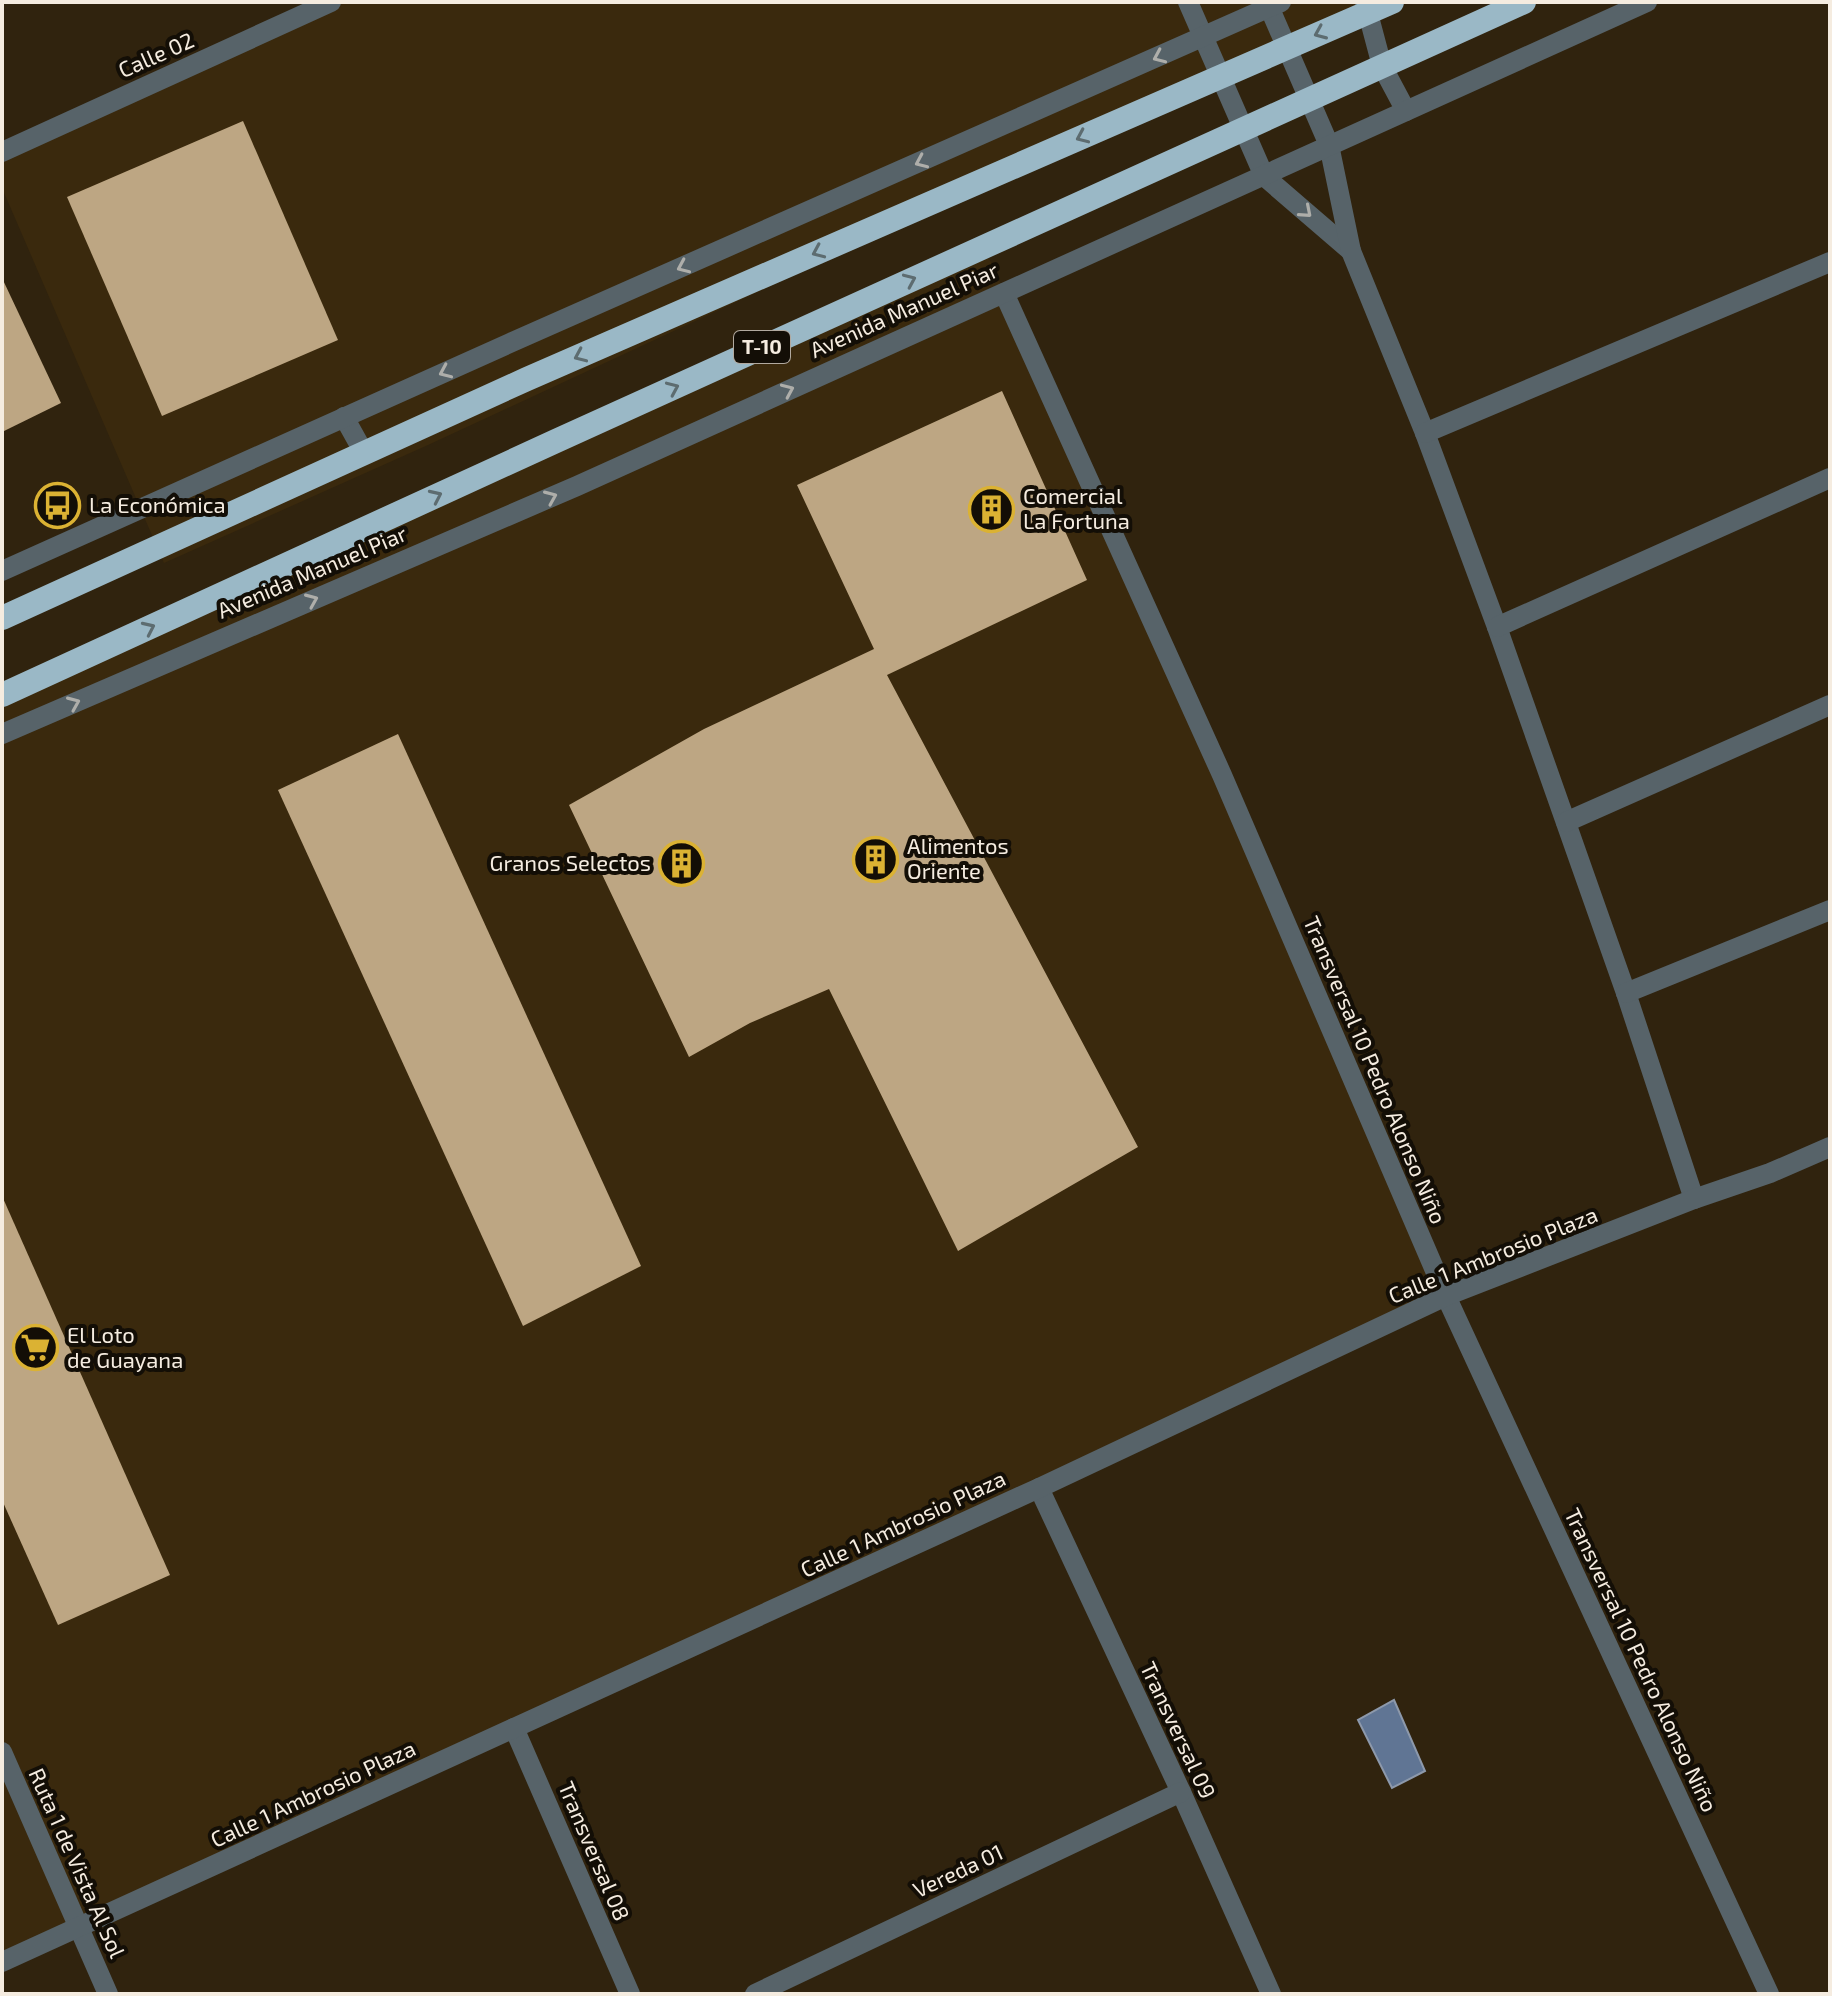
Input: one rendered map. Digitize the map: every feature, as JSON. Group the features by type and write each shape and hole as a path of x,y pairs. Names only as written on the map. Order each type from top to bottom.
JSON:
{"highway":[{"path":"2,618 527,379 1221,77 1366,8 1392,2"},
{"name":"Avenida Manuel Piar","path":"2,695 1524,2"}],"street":[{"name":"Calle 02","path":"2,152 331,2"},
{"path":"1188,2 1264,176 1351,251"},
{"name":"Avenida Manuel Piar","path":"2,734 577,486 1647,2"},
{"path":"2,571 1204,37 1272,4 1329,145 1351,251 1425,433 1497,627 1626,993 1694,1199"},
{"path":"1366,8 1382,66 1406,111"},
{"path":"1425,433 1830,262"},
{"name":"Transversal 10 Pedro Alonso Niño","path":"1004,293 1228,790 1446,1296 1769,1994"},
{"path":"344,417 364,453"},
{"path":"1497,627 1830,478"},
{"path":"1566,822 1830,705"},
{"path":"1626,993 1830,910"},
{"name":"Calle 1 Ambrosio Plaza","path":"2,1962 1039,1488 1446,1296 1694,1199 1770,1173 1830,1147"},
{"name":"Transversal 09","path":"1039,1488 1271,1994"},
{"name":"Transversal 08","path":"514,1728 630,1994"},
{"name":"Ruta 1 de Vista Al Sol","path":"2,1752 108,1994"},
{"name":"Vereda 01","path":"755,1994 1181,1792"}],"shaded area":[{"path":"331,2 1389,2 428,445 164,563 2,188 2,152"},
{"path":"988,256 1222,775 1446,1296 2,1962 2,693"}],"water":[{"path":"1394,1700 1425,1771 1392,1788 1358,1720"}],"building":[{"path":"243,121 338,340 162,416 67,197"},
{"path":"2,278 61,403 2,432"},
{"path":"1002,391 1087,580 887,675 1138,1147 958,1251 829,989 750,1023 689,1057 569,805 704,729 874,649 797,485"},
{"path":"398,734 641,1266 523,1326 278,790"},
{"name":"El Loto de Guayana","path":"2,1196 170,1575 58,1625 2,1500"}],"place":[{"name":"La Económica","path":"58,505"},
{"name":"Comercial La Fortuna","path":"992,509"},
{"name":"Alimentos Oriente","path":"876,859"},
{"name":"Granos Selectos","path":"682,863"},
{"name":"El Loto de Guayana","path":"36,1348"}]}
